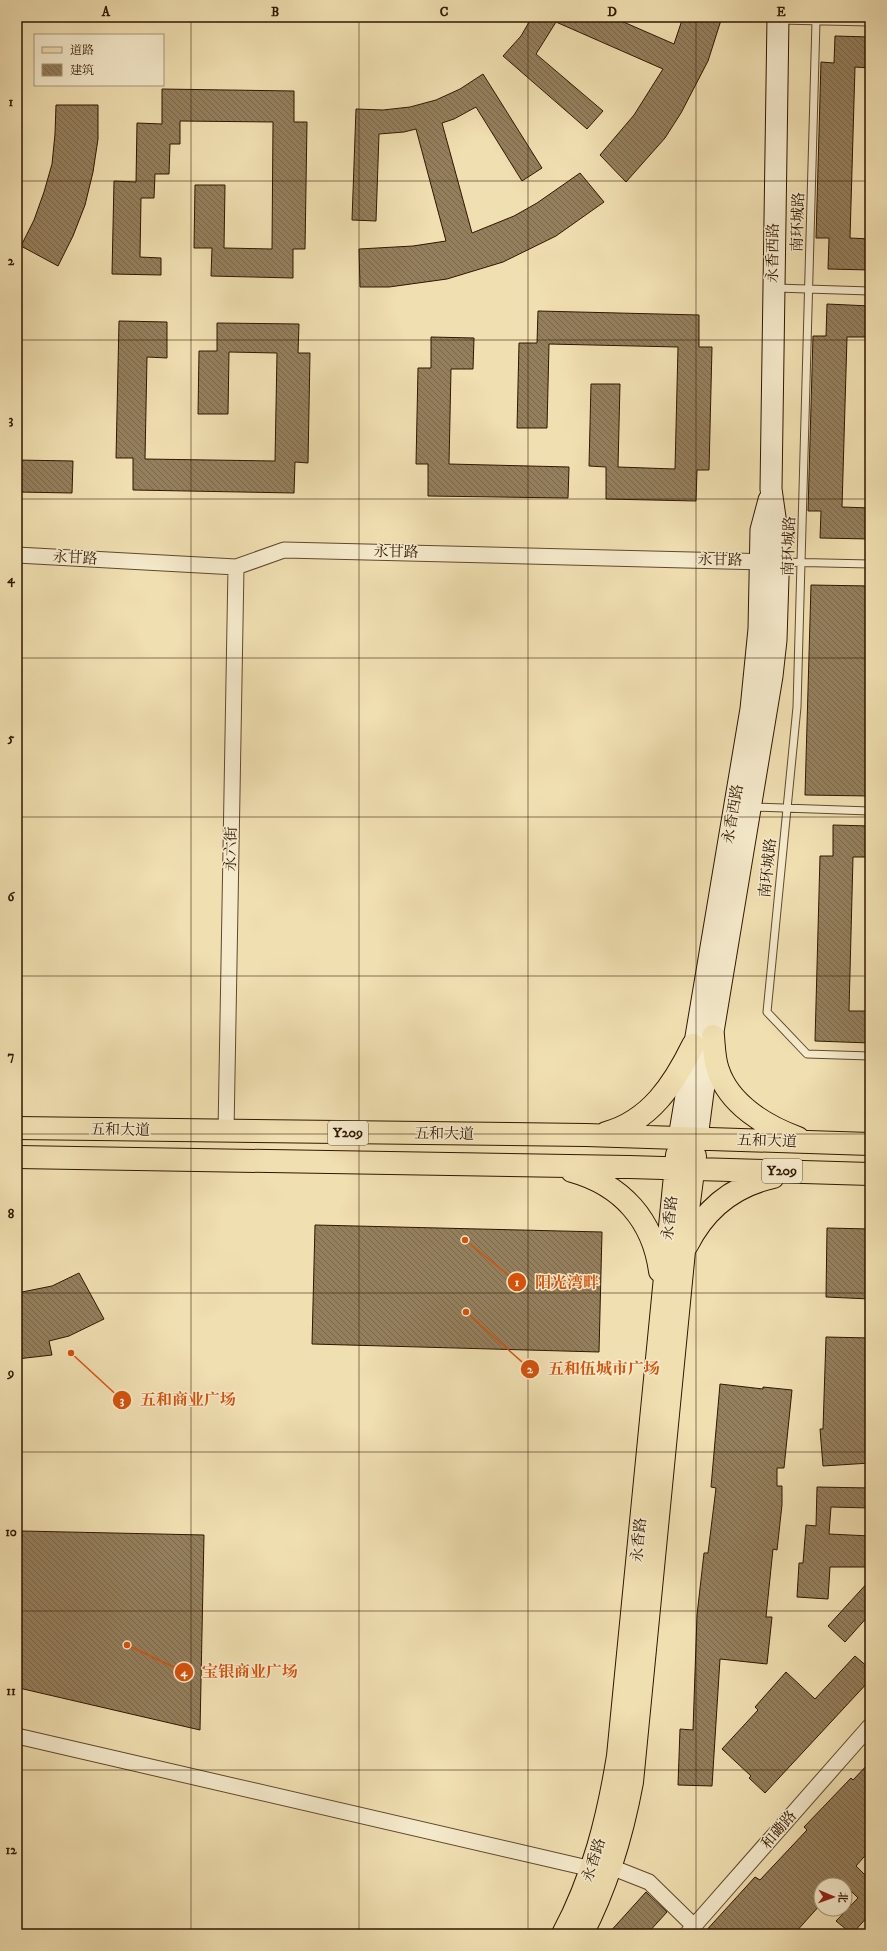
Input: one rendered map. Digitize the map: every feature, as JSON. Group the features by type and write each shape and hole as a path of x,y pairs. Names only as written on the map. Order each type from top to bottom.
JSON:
{"main road":[{"name":"永香西路","path":"688,1138 751,708 759,629 769,562 778,546 771,489 778,18"},
{"name":"永香西路","path":"703,1040 751,807 772,676 776,640 769,562"},
{"path":"586,1135 622,1128 647,1112 671,1085 703,1040 714,1058 725,1086 735,1098 768,1124 782,1132 816,1143 807,1172 748,1184 717,1203 694,1230 687,1246 683,1262"},
{"name":"五和大道","path":"17,1128 226,1132 586,1135 870,1144"},
{"path":"553,1135 554,1167 596,1180 612,1189 626,1200 638,1213 654,1246 663,1288"},
{"name":"永香路","path":"582,1934 603,1890 601,1868 618,1756 663,1288 688,1138"},
{"name":"五和大道","path":"17,1157 684,1169 870,1174"},
{"name":"永香路","path":"563,1934 601,1868 625,1819 637,1742 683,1262 684,1169"}],"street":[{"name":"永甘路","path":"17,555 236,567 284,550 769,562"},
{"name":"永六街","path":"226,1132 236,567"},
{"name":"和磡路","path":"690,1930 870,1726"},
{"path":"17,1736 601,1868 649,1882 690,1930"}],"lane":[{"path":"778,18 816,21 870,22"},
{"name":"南环城路","path":"816,21 797,707 767,1012 807,1054 870,1056"},
{"path":"773,288 870,291"},
{"path":"769,562 870,564"},
{"path":"751,807 870,811"}],"building":[{"path":"532,17 612,17 674,44 683,17 722,17 708,61 681,113 665,138 626,182 600,155 634,115 663,69 556,22 536,54 603,111 587,129 503,56 521,36"},
{"path":"835,36 870,37 870,68 855,67 850,238 870,239 870,270 828,269 829,238 816,238 821,62 834,63"},
{"path":"483,74 542,168 522,181 476,107 454,119 442,123 472,233 514,216 537,203 580,173 604,202 556,236 503,262 447,279 389,287 360,287 359,249 413,246 446,241 416,129 404,132 379,134 376,221 352,220 356,109 383,110 410,107 436,100 460,89"},
{"path":"162,89 294,91 294,122 307,122 305,249 293,249 293,278 211,276 212,248 194,248 195,185 225,185 224,248 272,249 273,122 180,121 180,144 170,144 169,174 155,174 154,198 141,198 140,257 161,258 161,275 112,274 114,181 136,182 137,123 162,124"},
{"path":"56,105 98,105 98,139 93,172 85,205 73,236 58,266 21,246 34,220 52,164"},
{"path":"827,304 870,306 870,337 847,337 842,507 870,508 870,539 820,538 821,511 808,511 813,336 826,336"},
{"path":"538,311 699,315 699,347 712,347 709,470 697,470 696,501 606,499 606,467 589,466 591,384 620,384 618,467 675,469 678,347 549,344 547,428 517,428 519,343 537,343"},
{"path":"119,321 167,322 167,358 147,357 145,459 275,461 277,353 229,352 228,414 198,414 199,351 217,351 217,323 299,324 298,353 310,353 308,463 295,462 294,493 133,490 133,458 116,458"},
{"path":"431,337 474,338 473,369 451,369 449,464 569,467 568,498 428,496 428,464 416,464 418,368 431,368"},
{"path":"17,460 73,461 72,493 17,492"},
{"path":"811,585 870,586 870,796 805,795"},
{"path":"833,825 870,826 870,857 853,857 849,1011 870,1011 870,1043 815,1041 820,856 833,856"},
{"path":"315,1225 602,1232 599,1352 312,1344"},
{"path":"827,1228 870,1229 870,1299 826,1297"},
{"path":"79,1273 104,1319 69,1336 49,1341 52,1355 17,1359 17,1293 52,1286"},
{"path":"826,1337 870,1338 870,1463 823,1466 820,1429 823,1429"},
{"path":"720,1384 763,1389 763,1387 792,1390 784,1468 777,1468 777,1486 782,1486 782,1505 777,1550 773,1549 766,1617 772,1617 767,1664 720,1659 712,1786 678,1785 680,1729 693,1730 697,1615 704,1553 708,1553 716,1488 711,1487"},
{"path":"817,1487 870,1488 870,1508 831,1507 829,1534 870,1536 870,1567 830,1567 828,1599 797,1597 799,1563 803,1563 806,1525 816,1526"},
{"path":"22,1531 204,1535 200,1730 19,1688"},
{"path":"870,1580 870,1614 845,1642 828,1626"},
{"path":"855,1656 870,1669 870,1680 765,1793 749,1778 751,1776 722,1749 758,1710 755,1707 786,1672 815,1699"},
{"path":"870,1762 870,1850 856,1866 870,1880 870,1914 852,1934 836,1921 840,1917 853,1917 853,1903 858,1898 853,1893 853,1877 813,1877 813,1913 794,1934 703,1934 755,1877 760,1880 807,1830 804,1827 851,1778 853,1780"},
{"path":"646,1892 667,1912 647,1934 608,1934"}],"place":[{"name":"阳光湾畔","path":"465,1240"},
{"name":"五和伍城市广场","path":"466,1312"},
{"name":"五和商业广场","path":"71,1353"},
{"name":"宝银商业广场","path":"127,1645"}]}
